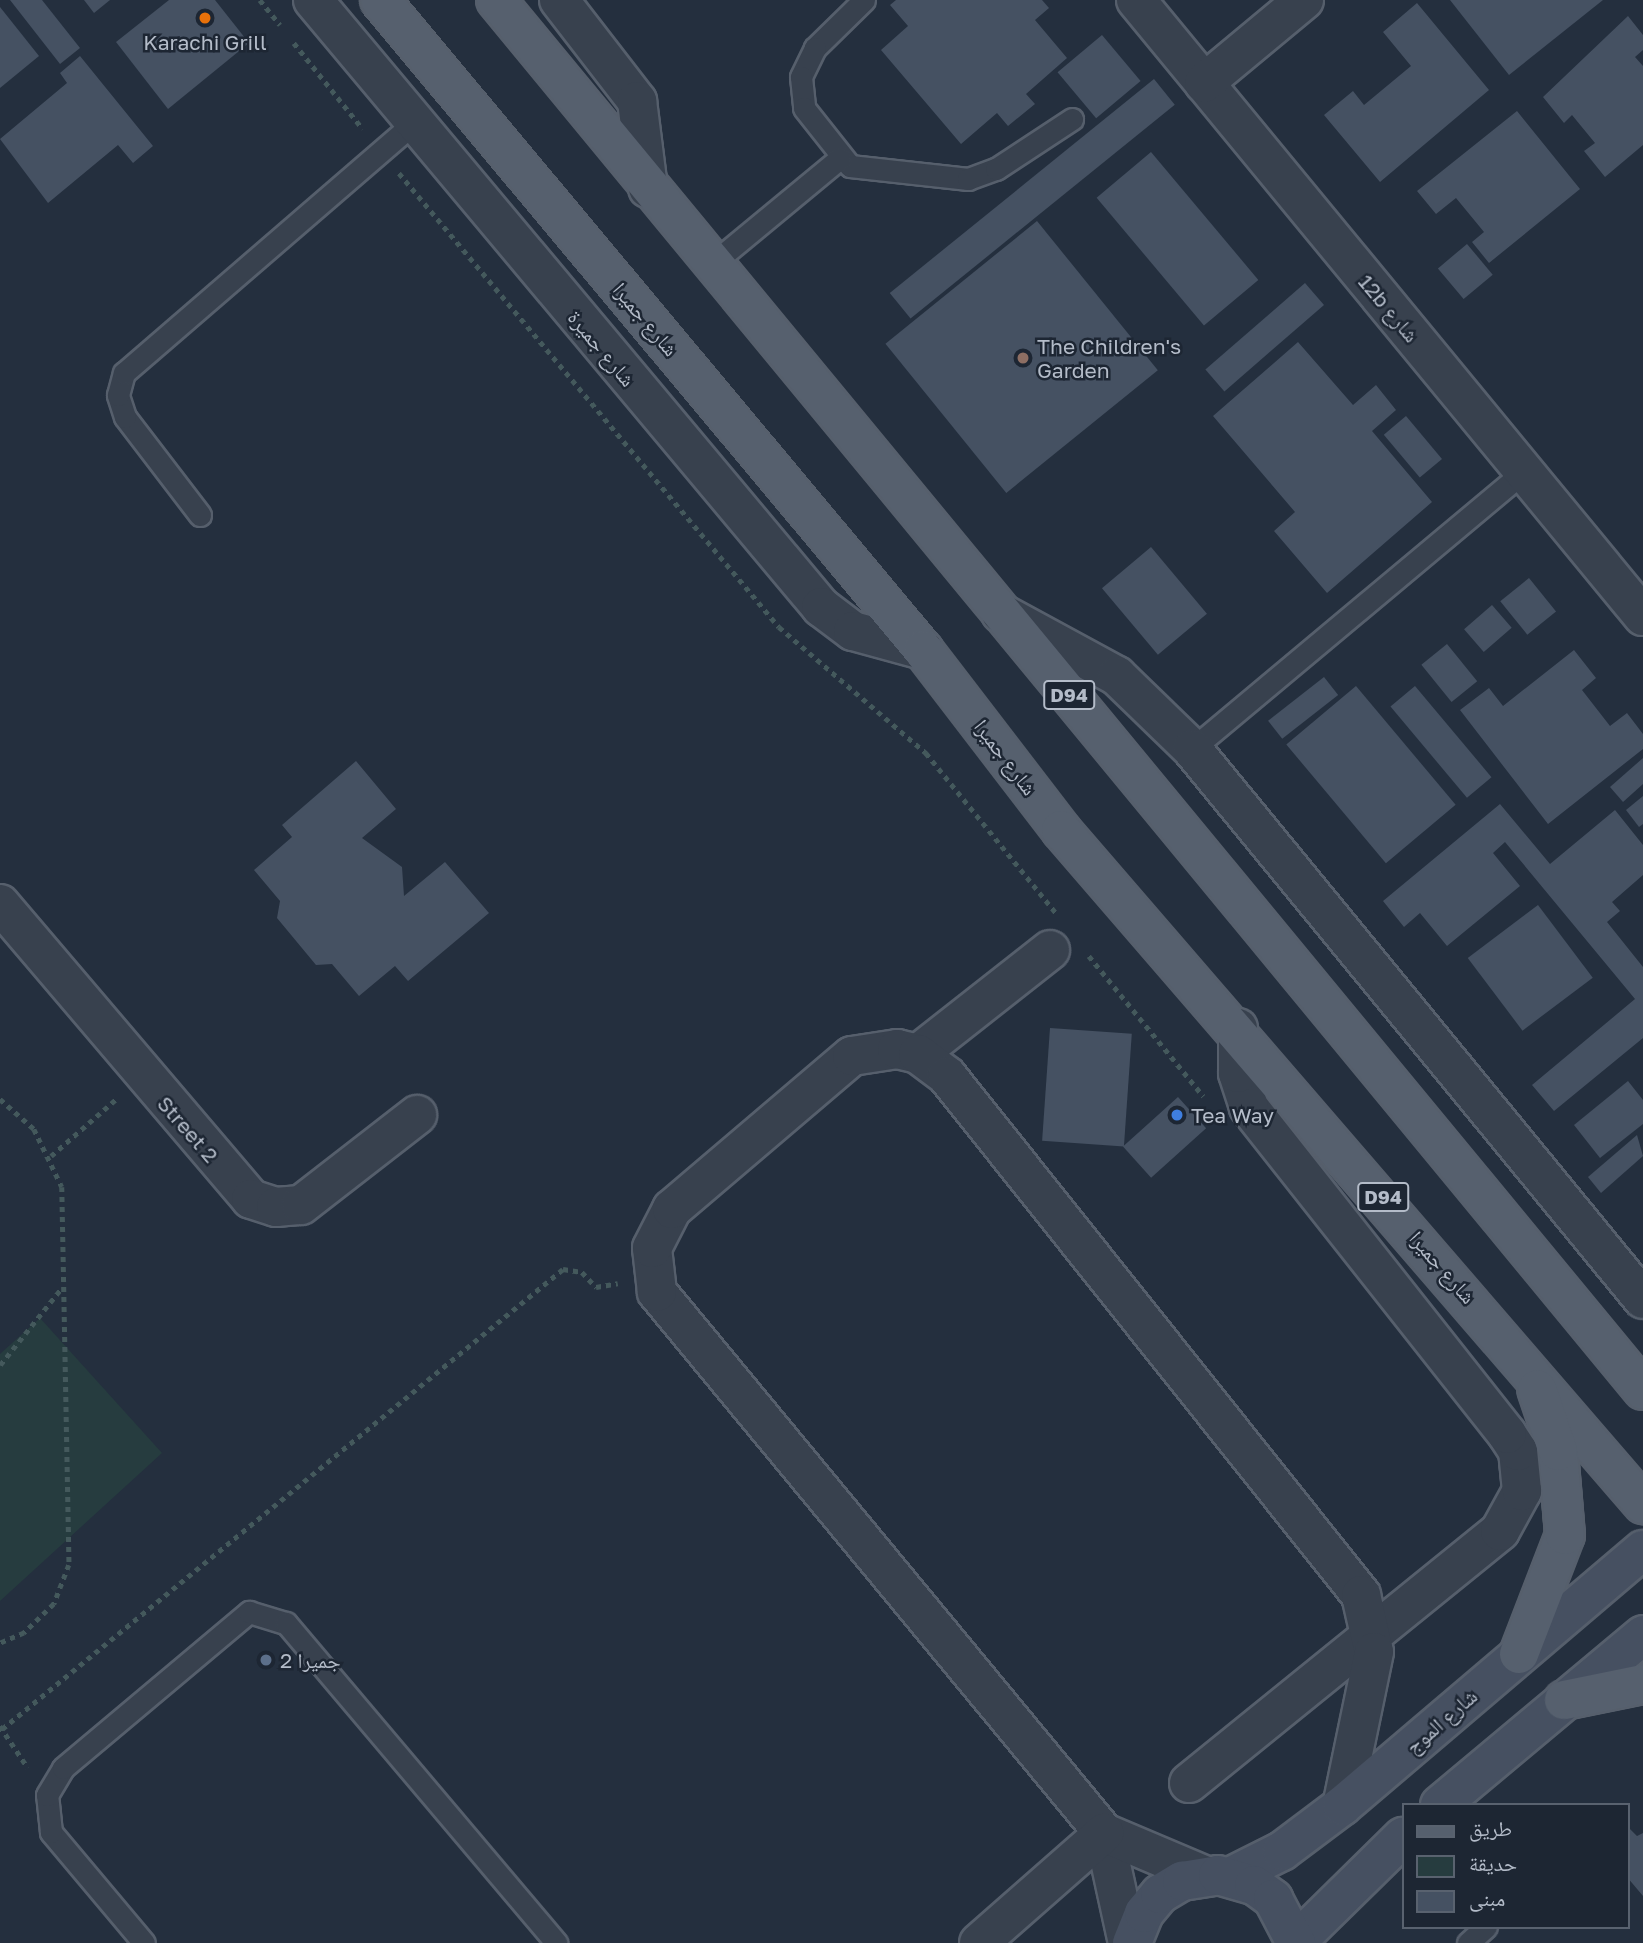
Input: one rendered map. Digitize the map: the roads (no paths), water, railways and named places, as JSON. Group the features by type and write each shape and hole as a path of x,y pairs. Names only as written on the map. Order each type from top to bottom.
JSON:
{"main road":[{"name":"شارع جميرا","path":"380,0 923,650 1061,830 1238,1028 1643,1504"},
{"name":"D94","path":"496,0 648,188 1643,1390"},
{"path":"1520,1654 1565,1535 1558,1451 1529,1367"},
{"path":"1564,1700 1643,1684"}],"street":[{"name":"شارع جميرة","path":"313,0 412,124 821,607 853,631 923,650"},
{"path":"559,0 637,101 648,188"},
{"name":"12b شارع","path":"1136,0 1643,616"},
{"path":"1204,83 1304,0"},
{"path":"1001,613 1117,677 1192,749 1643,1299"},
{"name":"Street 2","path":"0,904 142,1076 232,1181 251,1199 276,1207 301,1205 324,1192 417,1115"},
{"path":"918,1054 1064,938"},
{"path":"1189,1783 1373,1628 1500,1531 1516,1511 1522,1471 1507,1434 1258,1121 1242,1090 1238,1028"},
{"path":"1130,1943 1104,1833 670,1311 651,1270 659,1227 671,1209 852,1056 874,1049 918,1054 947,1076 1361,1595 1373,1628 1368,1698 1342,1806"},
{"name":"شارع الموج","path":"1130,1943 1144,1913 1160,1895 1282,1851 1342,1806 1643,1550"},
{"path":"1454,1798 1564,1700 1643,1635"},
{"path":"1104,1833 1273,1899 1296,1943 1402,1839"},
{"path":"979,1943 1104,1833"}],"lane":[{"path":"864,0 814,48 801,77 804,108 840,158 874,174 968,179 996,169 1072,119"},
{"path":"200,515 125,417 118,395 124,373 412,124"},
{"path":"712,264 840,158"},
{"path":"1192,749 1524,471"},
{"path":"144,1943 51,1832 47,1795 63,1768 249,1612 286,1623 556,1943"}],"place":[{"name":"Karachi Grill","path":"205,18"},
{"name":"The Children's Garden","path":"1023,358"},
{"name":"Tea Way","path":"1177,1115"},
{"name":"جميرا 2","path":"266,1660"}]}
